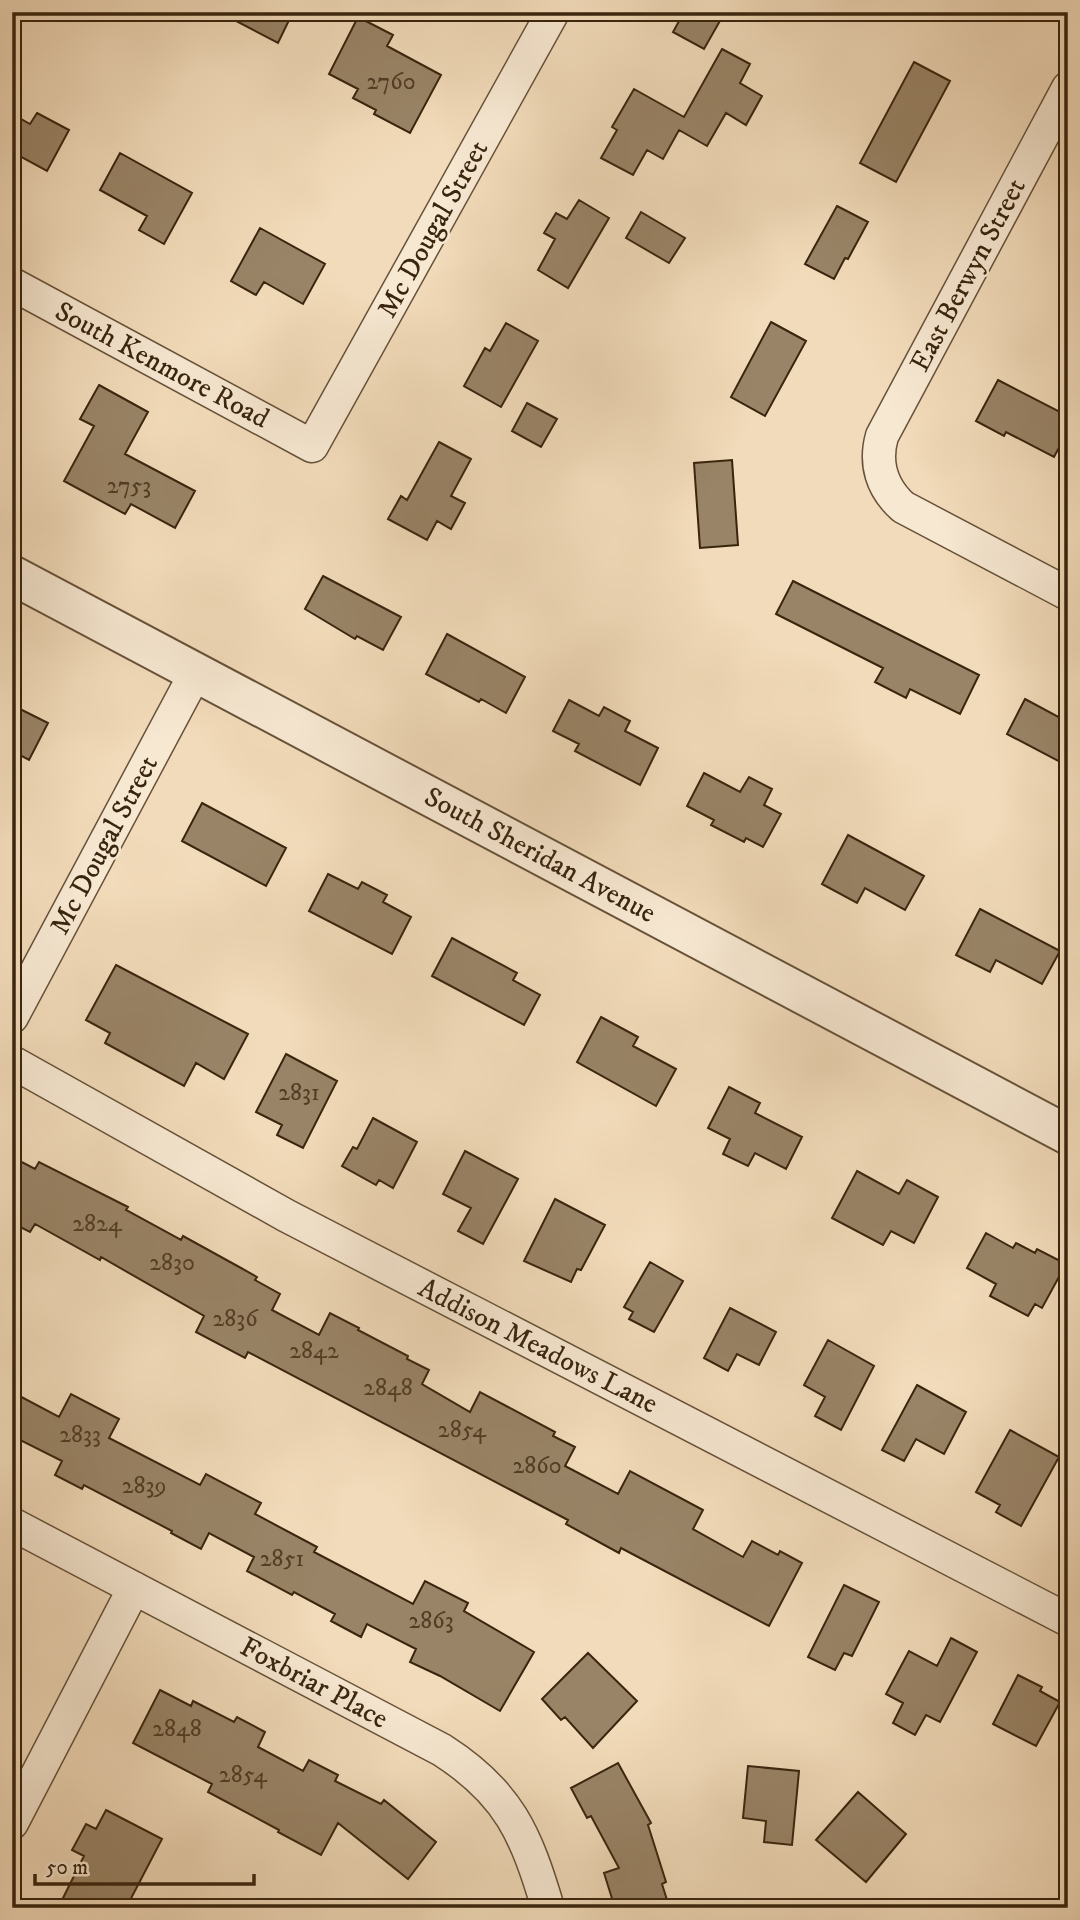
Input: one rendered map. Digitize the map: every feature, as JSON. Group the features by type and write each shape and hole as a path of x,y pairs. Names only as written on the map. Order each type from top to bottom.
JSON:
{"street":[{"name":"Mc Dougal Street","path":"312,446 553,12"},
{"name":"East Berwyn Street","path":"1068,88 882,436 879,465 886,485 903,507 1068,594"},
{"name":"South Kenmore Road","path":"12,284 312,446"},
{"name":"South Sheridan Avenue","path":"12,575 1068,1135"},
{"name":"Mc Dougal Street","path":"12,1017 196,672"},
{"name":"Addison Meadows Lane","path":"12,1062 287,1216 1068,1620"},
{"name":"Foxbriar Place","path":"12,1524 462,1763 495,1793 519,1828 533,1857 548,1908"},
{"path":"12,1823 135,1588"}],"building":[{"path":"219,12 293,12 278,43"},
{"path":"684,12 725,12 704,49 673,32"},
{"path":"358,17 393,35 387,46 441,75 410,133 374,114 376,110 353,98 358,89 329,74"},
{"path":"722,49 750,64 740,83 762,96 746,125 726,113 707,146 679,130 663,159 647,150 633,175 601,158 617,130 612,127 634,89 684,117"},
{"path":"914,62 950,81 896,182 860,163"},
{"path":"37,113 69,130 47,171 12,152 12,114 30,124"},
{"path":"120,153 192,193 164,244 139,230 147,216 100,190"},
{"path":"579,200 609,218 568,288 538,270 555,239 544,233 556,213 567,219"},
{"path":"837,206 868,222 834,279 805,264"},
{"path":"641,212 685,238 669,263 626,238"},
{"path":"260,228 325,264 303,304 264,282 256,295 231,281"},
{"path":"771,322 806,341 765,416 731,397"},
{"path":"506,323 538,341 501,407 464,386 485,348 490,351"},
{"path":"998,380 1068,416 1068,431 1054,457 1006,432 1004,436 976,421"},
{"path":"99,385 148,412 125,454 195,491 175,528 131,504 125,514 64,481 94,426 80,419"},
{"path":"527,403 557,419 541,447 512,431"},
{"path":"439,442 471,459 451,496 465,503 451,529 437,521 427,540 388,519 401,496 407,500"},
{"path":"732,460 738,545 700,548 694,463"},
{"path":"323,576 401,617 383,650 357,636 355,639 305,609"},
{"path":"793,581 979,675 960,714 910,689 906,698 875,682 883,668 776,614"},
{"path":"447,634 525,677 506,713 426,674"},
{"path":"1025,699 1068,722 1068,766 1007,734"},
{"path":"569,700 599,716 604,707 630,721 625,731 658,748 640,785 575,751 579,744 553,731"},
{"path":"12,705 48,723 29,760 12,751"},
{"path":"704,773 740,792 749,777 772,789 764,805 781,814 763,847 746,838 744,842 711,825 714,820 687,806"},
{"path":"202,803 286,848 266,886 182,841"},
{"path":"848,835 924,876 905,910 865,888 857,903 822,884"},
{"path":"328,874 358,889 362,882 387,895 383,902 411,917 392,954 309,911"},
{"path":"980,909 1060,951 1042,984 996,960 990,972 956,955"},
{"path":"452,938 517,973 513,980 540,995 524,1025 432,976"},
{"path":"116,965 248,1034 224,1079 196,1063 184,1086 105,1043 110,1033 86,1020"},
{"path":"601,1017 638,1037 633,1046 676,1069 656,1106 577,1062"},
{"path":"286,1054 337,1081 303,1148 277,1135 282,1125 256,1112"},
{"path":"729,1087 760,1103 755,1113 802,1137 786,1169 755,1153 748,1166 723,1154 730,1139 708,1128"},
{"path":"373,1118 417,1142 393,1188 379,1180 376,1185 342,1166 353,1147 357,1149"},
{"path":"465,1151 518,1179 483,1244 458,1231 471,1208 443,1194"},
{"path":"12,1157 35,1169 39,1162 128,1207 126,1210 181,1240 183,1236 257,1277 255,1280 280,1294 272,1310 319,1335 330,1313 359,1328 358,1330 429,1370 422,1384 470,1412 480,1392 555,1432 553,1436 575,1447 565,1466 618,1494 630,1471 703,1510 693,1529 743,1557 752,1541 778,1555 780,1551 802,1563 769,1626 621,1548 619,1553 566,1524 568,1520 248,1352 245,1358 196,1332 204,1316 101,1257 100,1260 35,1224 30,1232 12,1223"},
{"path":"857,1171 899,1194 907,1180 938,1197 914,1243 891,1231 883,1245 832,1218"},
{"path":"555,1199 605,1225 581,1270 577,1269 571,1282 524,1261"},
{"path":"986,1233 1013,1248 1016,1243 1035,1253 1037,1249 1066,1264 1042,1308 1035,1304 1028,1316 990,1296 996,1284 967,1268"},
{"path":"650,1262 683,1281 654,1332 629,1319 633,1312 624,1307"},
{"path":"730,1308 776,1332 759,1365 737,1354 728,1371 704,1358"},
{"path":"828,1340 874,1366 841,1430 815,1416 825,1397 804,1385"},
{"path":"917,1385 966,1412 944,1454 916,1439 904,1461 882,1450"},
{"path":"12,1392 59,1417 71,1394 119,1419 109,1438 200,1485 206,1474 261,1503 255,1514 317,1547 314,1552 413,1604 425,1581 468,1603 464,1611 534,1652 500,1711 410,1662 416,1649 367,1624 361,1637 331,1621 335,1614 247,1571 254,1557 209,1533 201,1549 84,1485 82,1489 55,1475 62,1461 12,1436"},
{"path":"1010,1430 1059,1457 1021,1526 996,1512 1000,1505 976,1492"},
{"path":"844,1585 879,1602 852,1656 844,1653 835,1670 808,1657"},
{"path":"951,1638 977,1652 940,1722 926,1715 915,1735 893,1723 903,1703 886,1694 909,1651 937,1666"},
{"path":"588,1653 637,1701 593,1748 565,1717 561,1720 542,1699"},
{"path":"1018,1675 1042,1687 1040,1691 1060,1702 1036,1746 993,1724"},
{"path":"160,1690 191,1706 193,1701 234,1722 237,1717 265,1732 258,1747 303,1771 309,1760 338,1775 335,1781 381,1804 384,1800 436,1842 408,1879 338,1823 321,1855 278,1832 279,1830 208,1792 212,1784 133,1743"},
{"path":"618,1763 651,1823 648,1825 666,1882 662,1884 668,1903 653,1908 615,1908 604,1873 619,1868 591,1816 587,1818 571,1788"},
{"path":"748,1766 799,1771 792,1845 764,1842 766,1821 743,1818"},
{"path":"858,1792 906,1834 866,1882 816,1840"},
{"path":"106,1810 162,1839 126,1908 58,1908 84,1856 72,1850 86,1824 96,1829"}]}
